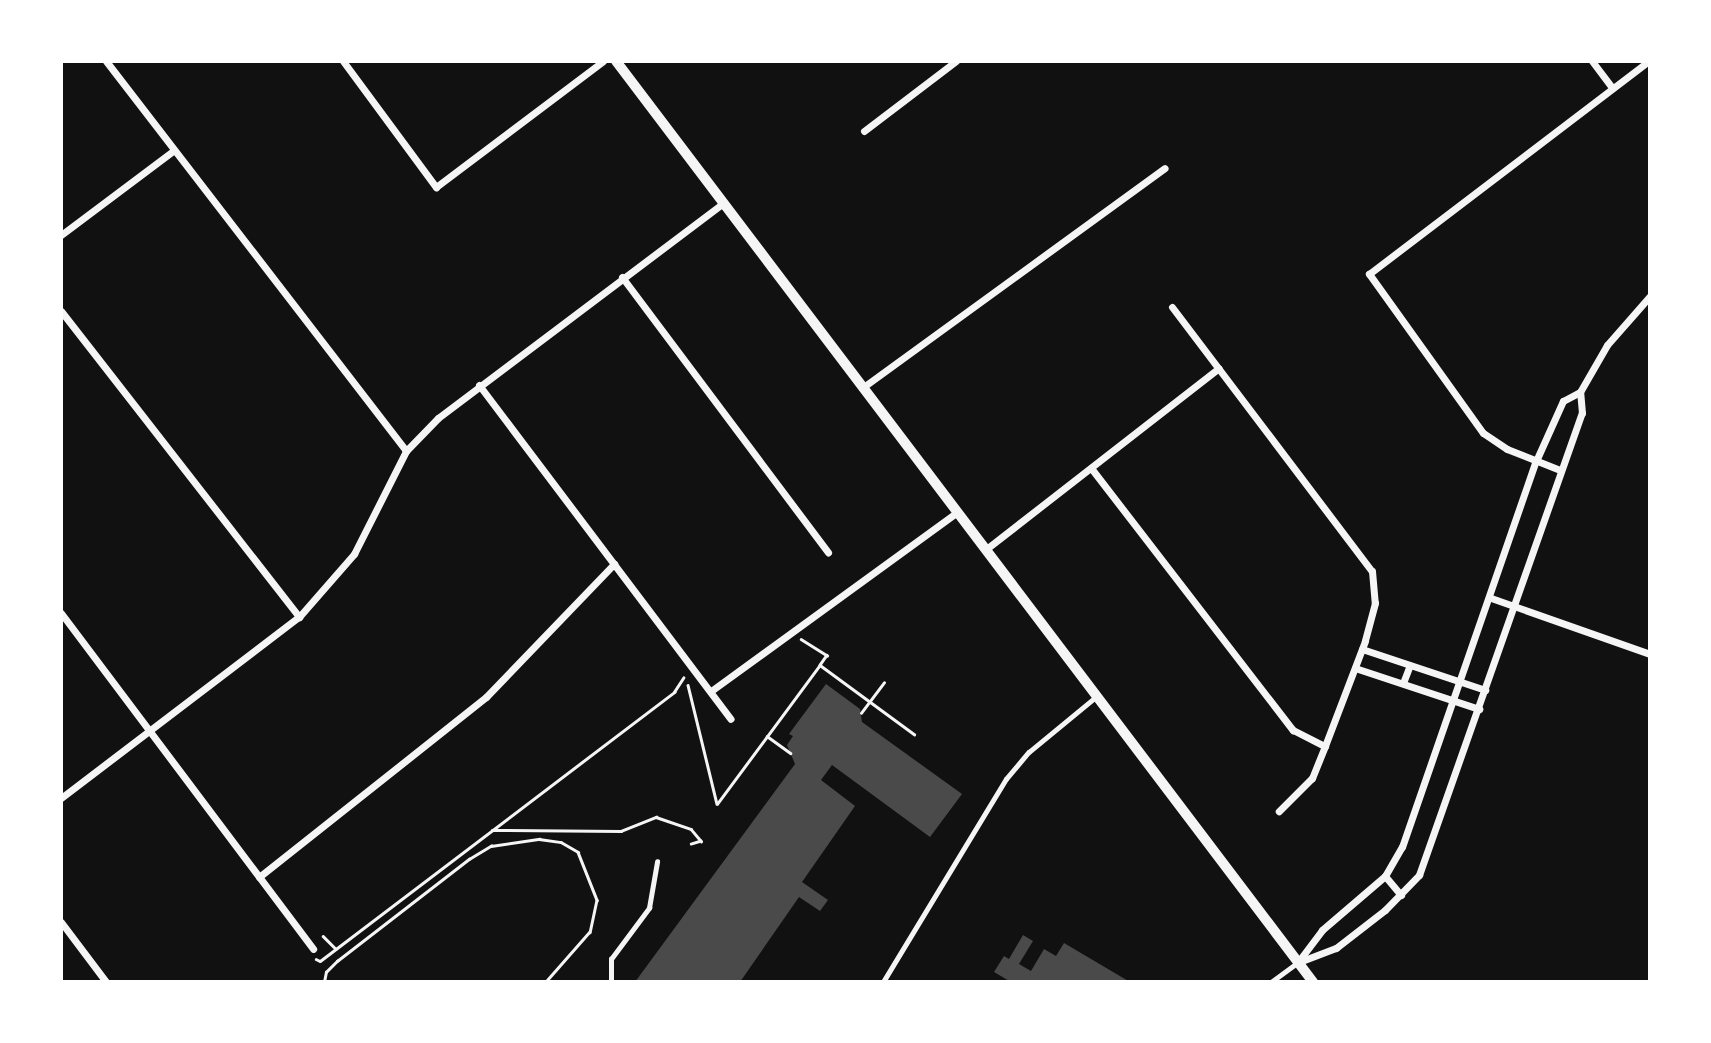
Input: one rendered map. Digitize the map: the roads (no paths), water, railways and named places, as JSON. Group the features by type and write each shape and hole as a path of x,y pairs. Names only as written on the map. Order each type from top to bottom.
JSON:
{"street":[{"path":"106,61 406,451"},
{"path":"343,61 436,187 603,61"},
{"path":"864,131 956,61"},
{"path":"1592,61 1612,88"},
{"path":"1560,470 1536,461 1483,433 1369,274 1649,61"},
{"path":"620,62 722,204 1313,982"},
{"path":"61,236 173,150"},
{"path":"862,388 1165,168"},
{"path":"61,798 299,617 354,554 406,451 479,385 722,204"},
{"path":"622,277 828,552"},
{"path":"1298,962 1322,930 1385,876 1415,816 1536,461 1563,401 1580,392 1607,345 1650,296"},
{"path":"1172,307 1372,571 1375,603 1362,649 1325,746 1312,778 1279,811"},
{"path":"61,311 299,617"},
{"path":"985,550 1219,368"},
{"path":"479,385 731,719"},
{"path":"1298,962 1336,948 1401,895 1419,875 1582,413 1580,392"},
{"path":"1091,468 1255,685 1293,730 1325,746"},
{"path":"711,691 956,513"},
{"path":"258,877 486,697 614,564"},
{"path":"1491,598 1650,654"},
{"path":"61,613 313,953"},
{"path":"1362,649 1485,690"},
{"path":"1403,683 1409,664"},
{"path":"1355,668 1479,709"},
{"path":"1385,876 1401,895"},
{"path":"61,922 106,982"}],"lane":[{"path":"883,982 1006,779 1029,752 1097,695"},
{"path":"611,982 611,959 649,908 657,862"},
{"path":"1271,982 1298,962"}]}
